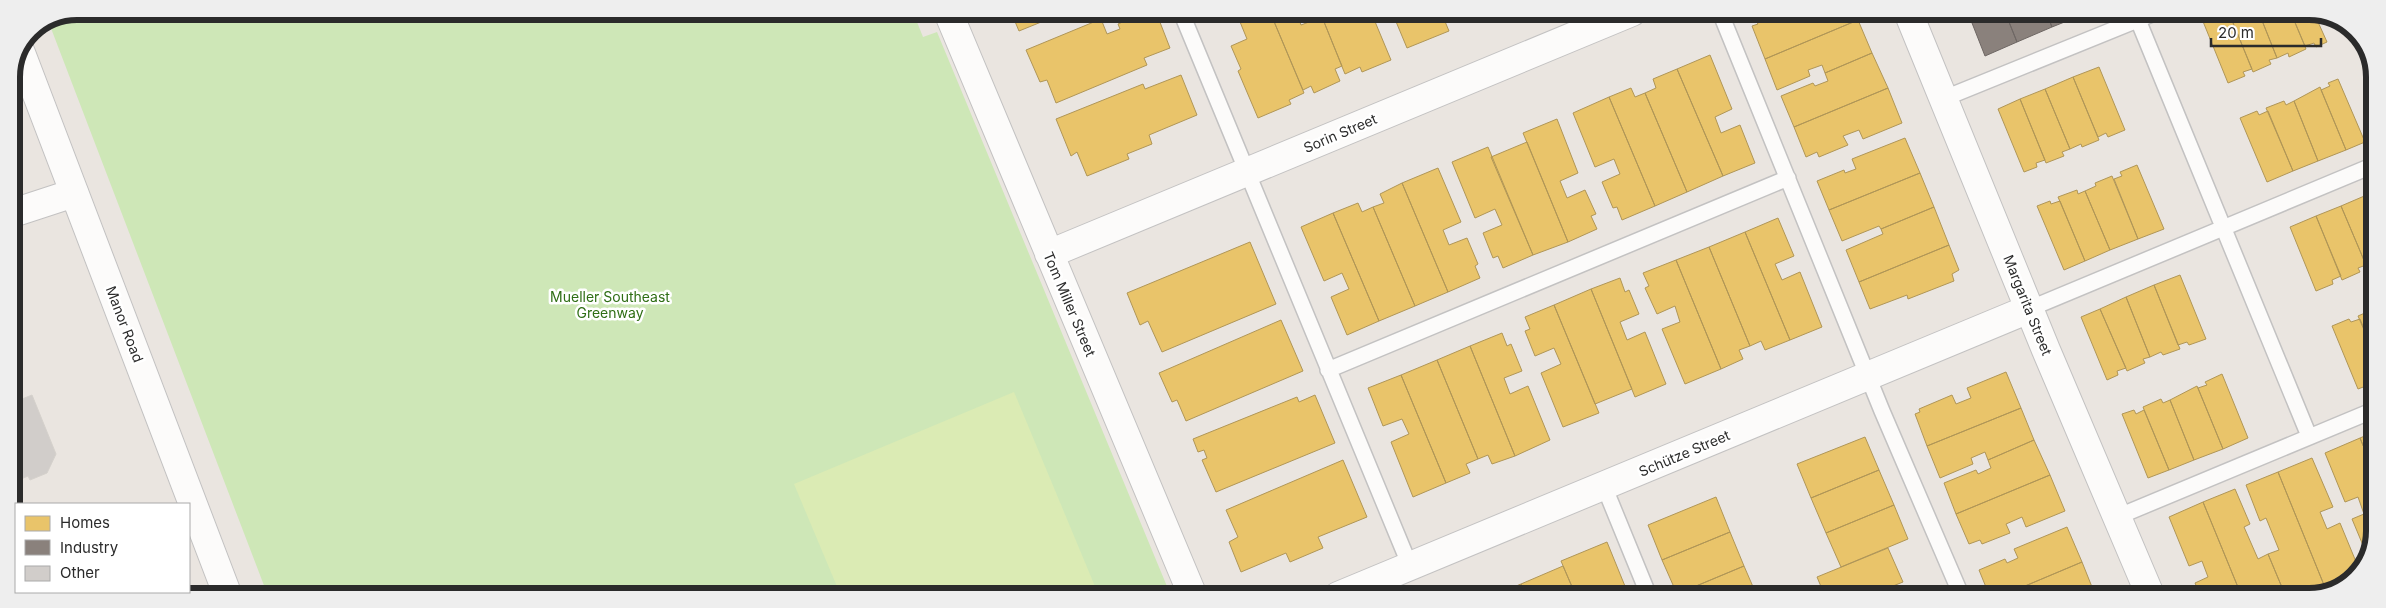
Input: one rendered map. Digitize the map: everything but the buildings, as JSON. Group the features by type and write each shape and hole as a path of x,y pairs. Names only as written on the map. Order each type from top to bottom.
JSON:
{"street":[{"name":"Tom Miller Street","path":"951,20 1190,588"},
{"name":"Sorin Street","path":"1049,254 1613,20"},
{"name":"Margarita Street","path":"1911,20 1945,98 2029,309 2147,588"},
{"name":"Manor Road","path":"23,58 225,588"},
{"path":"20,211 74,193"},
{"name":"Schütze Street","path":"1357,588 2029,309"}],"lane":[{"path":"1184,20 1410,566"},
{"path":"1723,20 1868,376 1958,588"},
{"path":"1945,98 2138,20 2309,436"},
{"path":"2029,309 2223,226 2366,168"},
{"path":"1328,370 1788,178"},
{"path":"2117,517 2366,413"},
{"path":"1604,486 1647,588"}],"green space":[{"name":"Mueller Southeast Greenway","path":"77,20 916,20 923,37 937,32 1168,588 265,588 50,27 55,24"},
{"path":"1014,392 1096,588 838,588 794,484"}]}
